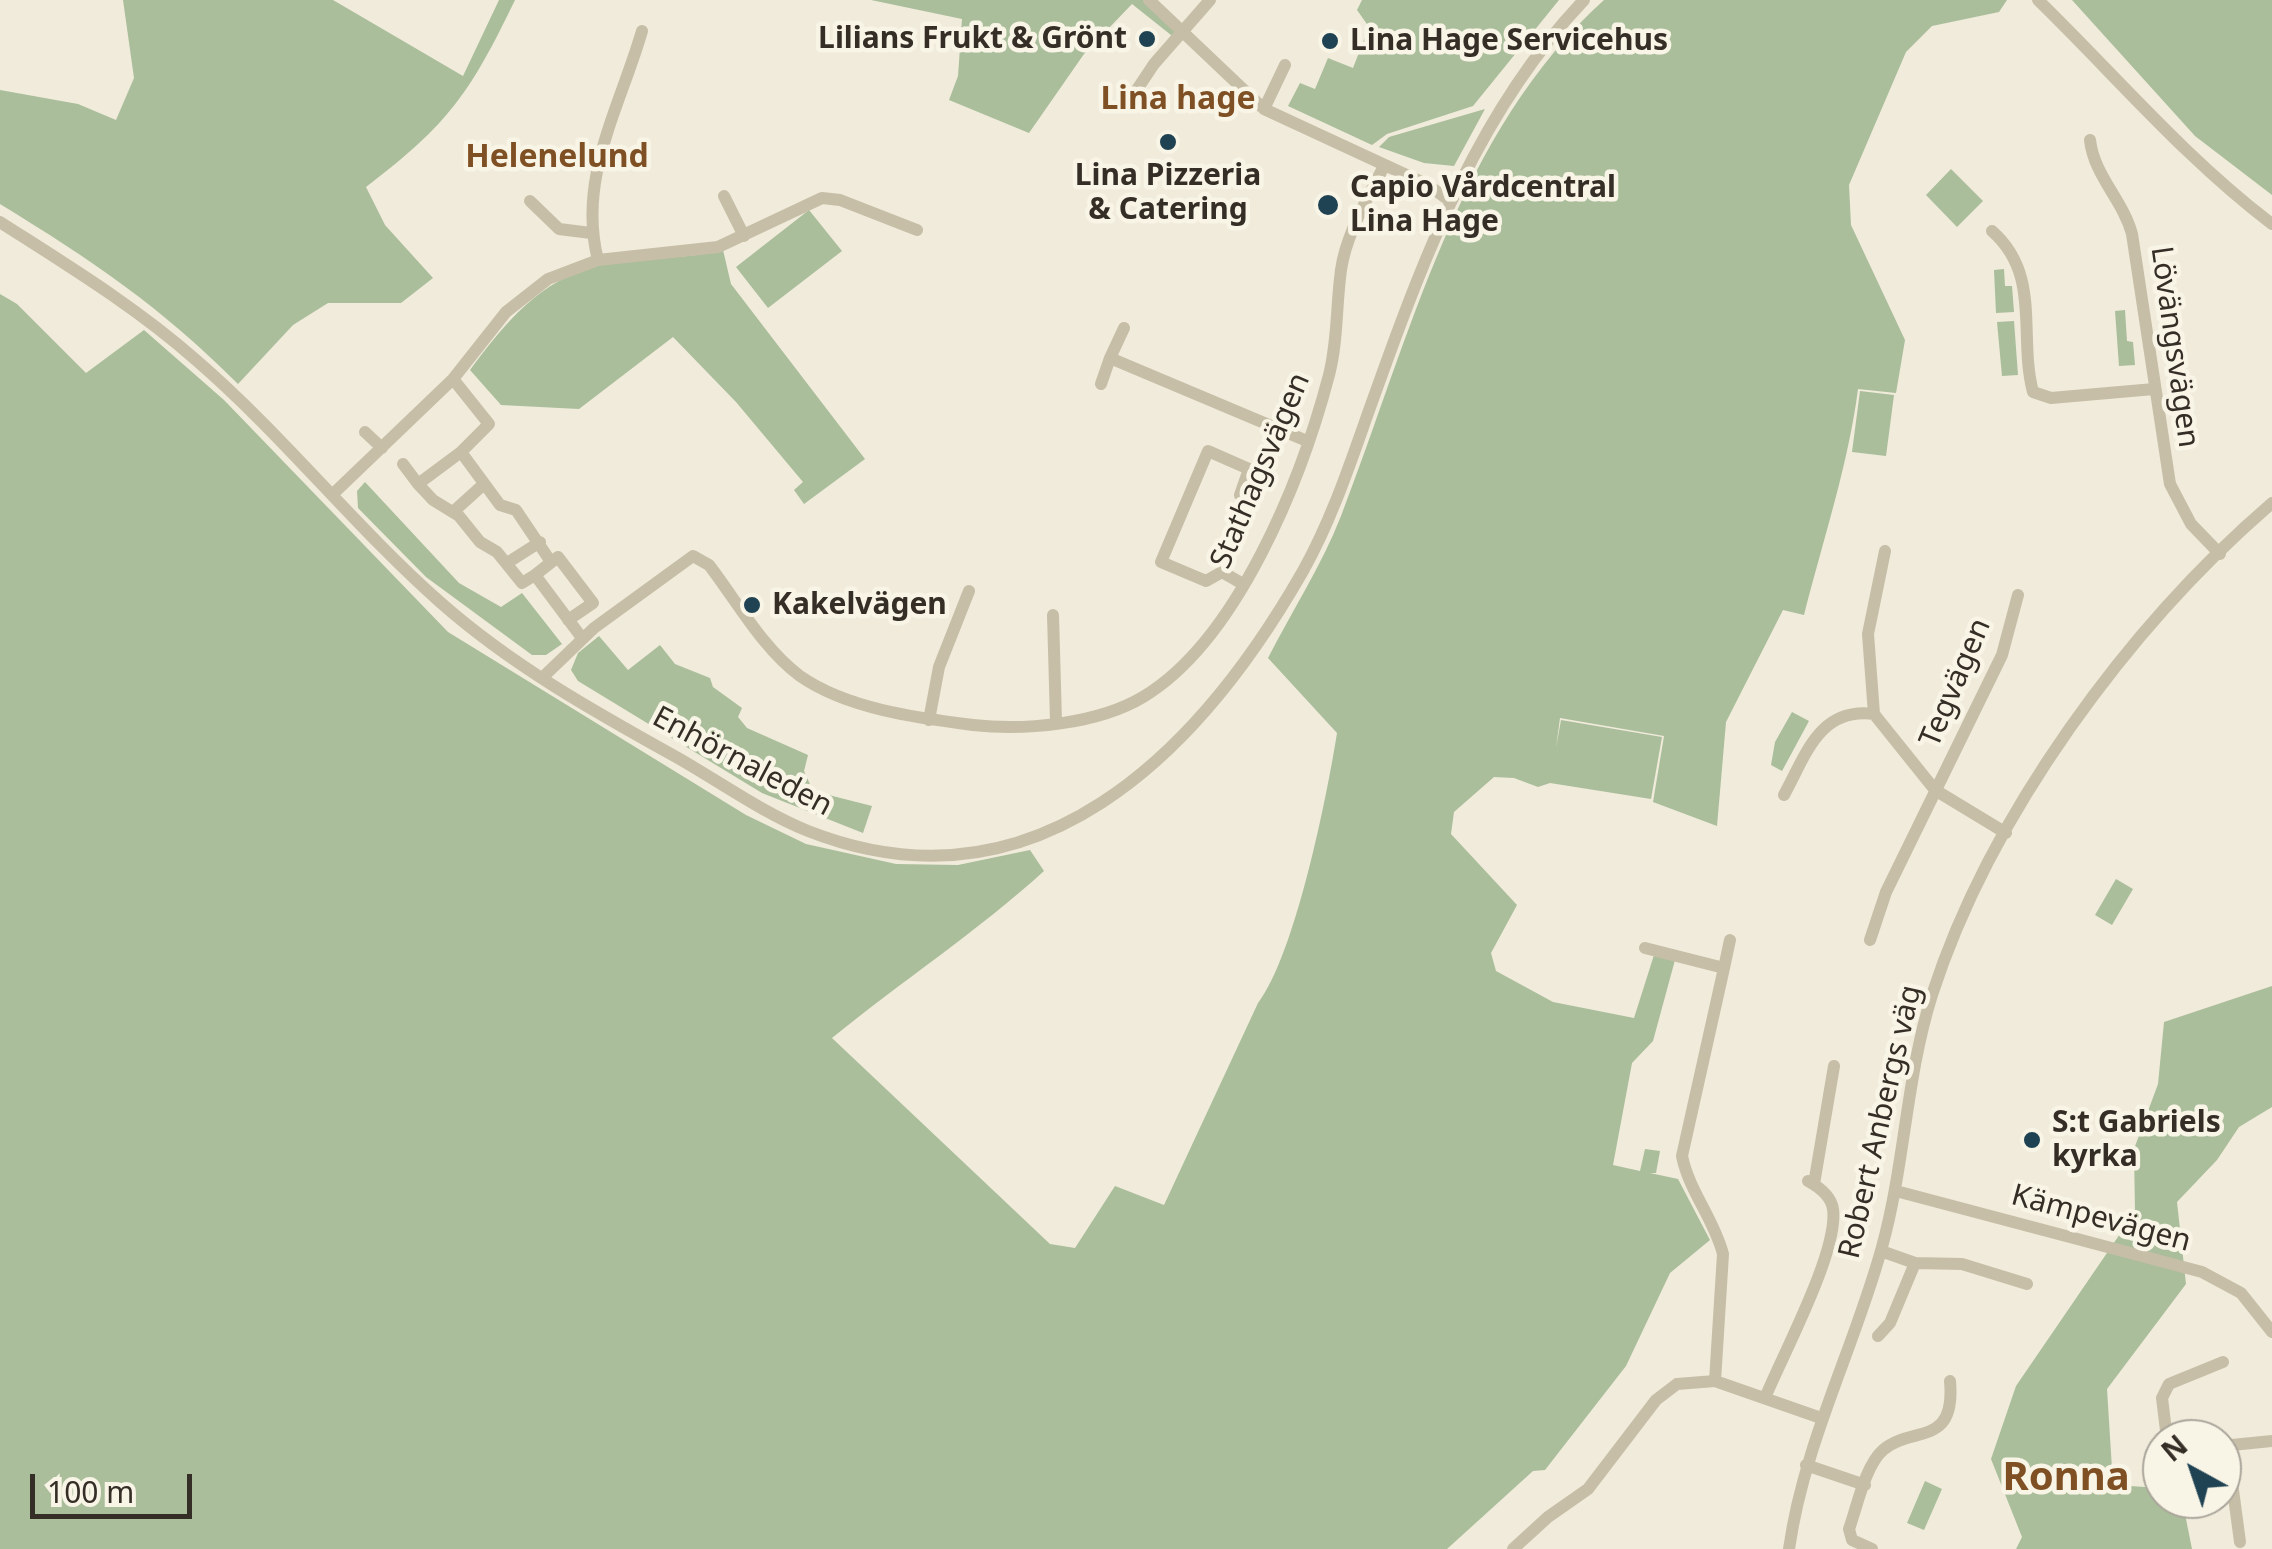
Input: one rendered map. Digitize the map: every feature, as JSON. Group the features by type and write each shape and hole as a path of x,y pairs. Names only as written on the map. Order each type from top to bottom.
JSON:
{"street":[{"path":"1149,0 1264,109 1428,185 1450,201"},
{"path":"1132,97 1210,0"},
{"name":"Enhörnaleden","path":"0,222 104,290 186,351 442,604 496,649 807,830 893,853 956,854 1025,840 1092,812 1152,767 1212,703 1256,648 1305,567 1330,516 1400,321 1450,201 1505,101 1555,30 1584,0"},
{"path":"2038,0 2174,141 2272,224"},
{"path":"598,260 591,233 594,171 642,30"},
{"path":"1264,109 1285,65"},
{"name":"Lövängsvägen","path":"2090,140 2092,156 2126,211 2132,234 2174,496 2191,524 2220,554"},
{"name":"Stathagsvägen","path":"582,638 688,556 700,558 715,572 802,677 861,702 930,720 993,727 1112,710 1155,688 1207,635 1243,584 1266,541 1307,440 1332,362 1346,248 1384,166"},
{"path":"724,196 744,236"},
{"path":"332,494 453,379 519,299 548,279 598,260 718,246 822,198 840,200 917,230"},
{"path":"530,201 559,229 591,233"},
{"path":"1992,230 2013,253 2024,280 2033,392 2051,398 2154,389"},
{"path":"1100,384 1124,328"},
{"path":"1110,358 1307,440"},
{"path":"418,484 460,452 488,424 453,379"},
{"path":"365,432 382,448"},
{"path":"1208,451 1249,469 1240,495 1252,502 1222,572 1206,581 1161,562 1208,451"},
{"path":"460,452 500,505 516,510 551,562"},
{"path":"403,464 433,500 452,512 507,563 522,583 558,557 593,602 568,620"},
{"path":"452,512 484,484"},
{"name":"Robert Anbergs väg","path":"1789,1549 1820,1418 1881,1251 1932,995 1963,918 2006,833 2080,716 2158,619 2272,503"},
{"path":"507,563 540,542"},
{"path":"1885,550 1868,634 1874,714 1936,790 2006,833"},
{"path":"1222,572 1243,584"},
{"path":"535,574 582,638 542,678"},
{"path":"930,720 939,667 969,591"},
{"name":"Tegvägen","path":"1870,940 1886,892 2002,655 2018,595"},
{"path":"1053,615 1056,721"},
{"path":"1784,795 1821,727 1840,717 1874,714"},
{"path":"1715,1381 1723,1254 1718,1236 1686,1176 1682,1156 1730,940"},
{"path":"1645,948 1724,968"},
{"path":"1765,1398 1823,1263 1833,1210 1826,1193 1811,1183 1834,1066"},
{"name":"Kämpevägen","path":"1896,1191 2202,1272 2242,1294 2272,1332"},
{"path":"1881,1251 1915,1262 1962,1264 2027,1284"},
{"path":"1878,1336 1890,1322 1915,1262"},
{"path":"2165,1419 2162,1398 2169,1384 2223,1362"},
{"path":"1513,1549 1548,1517 1588,1489 1666,1390 1690,1380 1715,1381 1820,1418"},
{"path":"1872,1549 1852,1540 1849,1529 1881,1452 1898,1442 1926,1436 1939,1426 1951,1396 1950,1381"},
{"path":"2242,1444 2272,1441"},
{"path":"1806,1465 1866,1485"},
{"path":"2236,1519 2240,1542"}],"green space":[{"path":"123,0 333,0 463,76 499,0 515,0 455,105 418,144 366,187 385,225 433,278 401,303 328,303 293,325 238,384 125,286 0,204 0,90 78,104 116,120 134,78"},
{"path":"871,0 1149,0 1184,31 1176,39 1132,4 1084,54 1029,133 949,100 958,76 962,19"},
{"path":"1362,0 1559,0 1473,106 1387,134 1372,145 1288,106 1300,83 1315,89 1328,58 1353,68 1369,27 1357,10"},
{"path":"1604,0 2007,0 1999,12 1932,26 1906,52 1849,185 1851,225 1905,340 1896,393 1858,389 1842,475 1804,615 1783,610 1726,722 1717,826 1653,802 1664,736 1560,718 1556,748 1561,720 1662,737 1651,799 1550,783 1538,787 1514,778 1494,777 1454,812 1451,834 1517,905 1491,953 1496,971 1553,1002 1634,1018 1654,955 1675,960 1653,1041 1632,1063 1613,1165 1640,1171 1645,1149 1660,1151 1656,1173 1650,1173 1678,1179 1710,1240 1670,1273 1626,1366 1545,1470 1533,1471 1447,1549 0,1549 0,294 17,304 86,373 144,330 224,400 448,632 746,815 806,844 896,864 958,865 1030,850 1044,871 832,1038 1050,1244 1075,1248 1115,1186 1164,1205 1285,950 1308,874 1337,733 1268,658 1333,534 1416,309 1475,174 1511,111 1554,53"},
{"path":"2072,0 2272,0 2272,195 2195,136"},
{"path":"1485,109 1454,166 1424,163 1379,147 1389,137"},
{"path":"1951,169 1983,201 1957,227 1926,195"},
{"path":"809,210 842,251 768,308 736,267"},
{"path":"723,250 731,284 865,459 804,504 794,490 803,482 736,402 673,337 579,409 501,405 470,370 526,305 559,281 615,262"},
{"path":"2004,269 2005,286 2012,286 2014,312 1996,313 1994,270"},
{"path":"2125,310 2127,341 2133,342 2135,365 2119,366 2115,311"},
{"path":"2014,321 2018,375 2002,376 1997,322"},
{"path":"1860,391 1894,395 1886,456 1852,452"},
{"path":"365,482 459,583 501,607 522,593 562,644 546,655 532,655 426,577 358,508 357,491"},
{"path":"599,636 628,670 660,645 675,664 710,678 713,687 742,708 738,717 747,728 808,755 804,771 813,791 872,806 863,833 762,793 578,681 571,670 578,653"},
{"path":"1792,712 1809,721 1782,771 1771,765 1775,742"},
{"path":"2116,879 2133,889 2112,925 2095,915"},
{"path":"2272,986 2272,1107 2239,1127 2217,1160 2177,1202 2186,1284 2107,1389 2113,1485 2142,1487 2142,1519 2186,1519 2192,1549 2016,1549 2022,1537 1991,1459 2016,1386 2135,1212 2134,1149 2158,1084 2164,1022"},
{"path":"1925,1481 1942,1489 1924,1530 1907,1523"}],"place":[{"name":"Lilians Frukt & Grönt","path":"1147,39"},
{"name":"Lina Hage Servicehus","path":"1330,41"},
{"name":"Lina Pizzeria & Catering","path":"1168,142"},
{"name":"Capio Vårdcentral Lina Hage","path":"1328,205"},
{"name":"Kakelvägen","path":"752,605"},
{"name":"S:t Gabriels kyrka","path":"2032,1140"}],"district":[{"name":"Lina hage","path":"1178,100"},
{"name":"Helenelund","path":"557,158"},
{"name":"Ronna","path":"2066,1479"}]}
